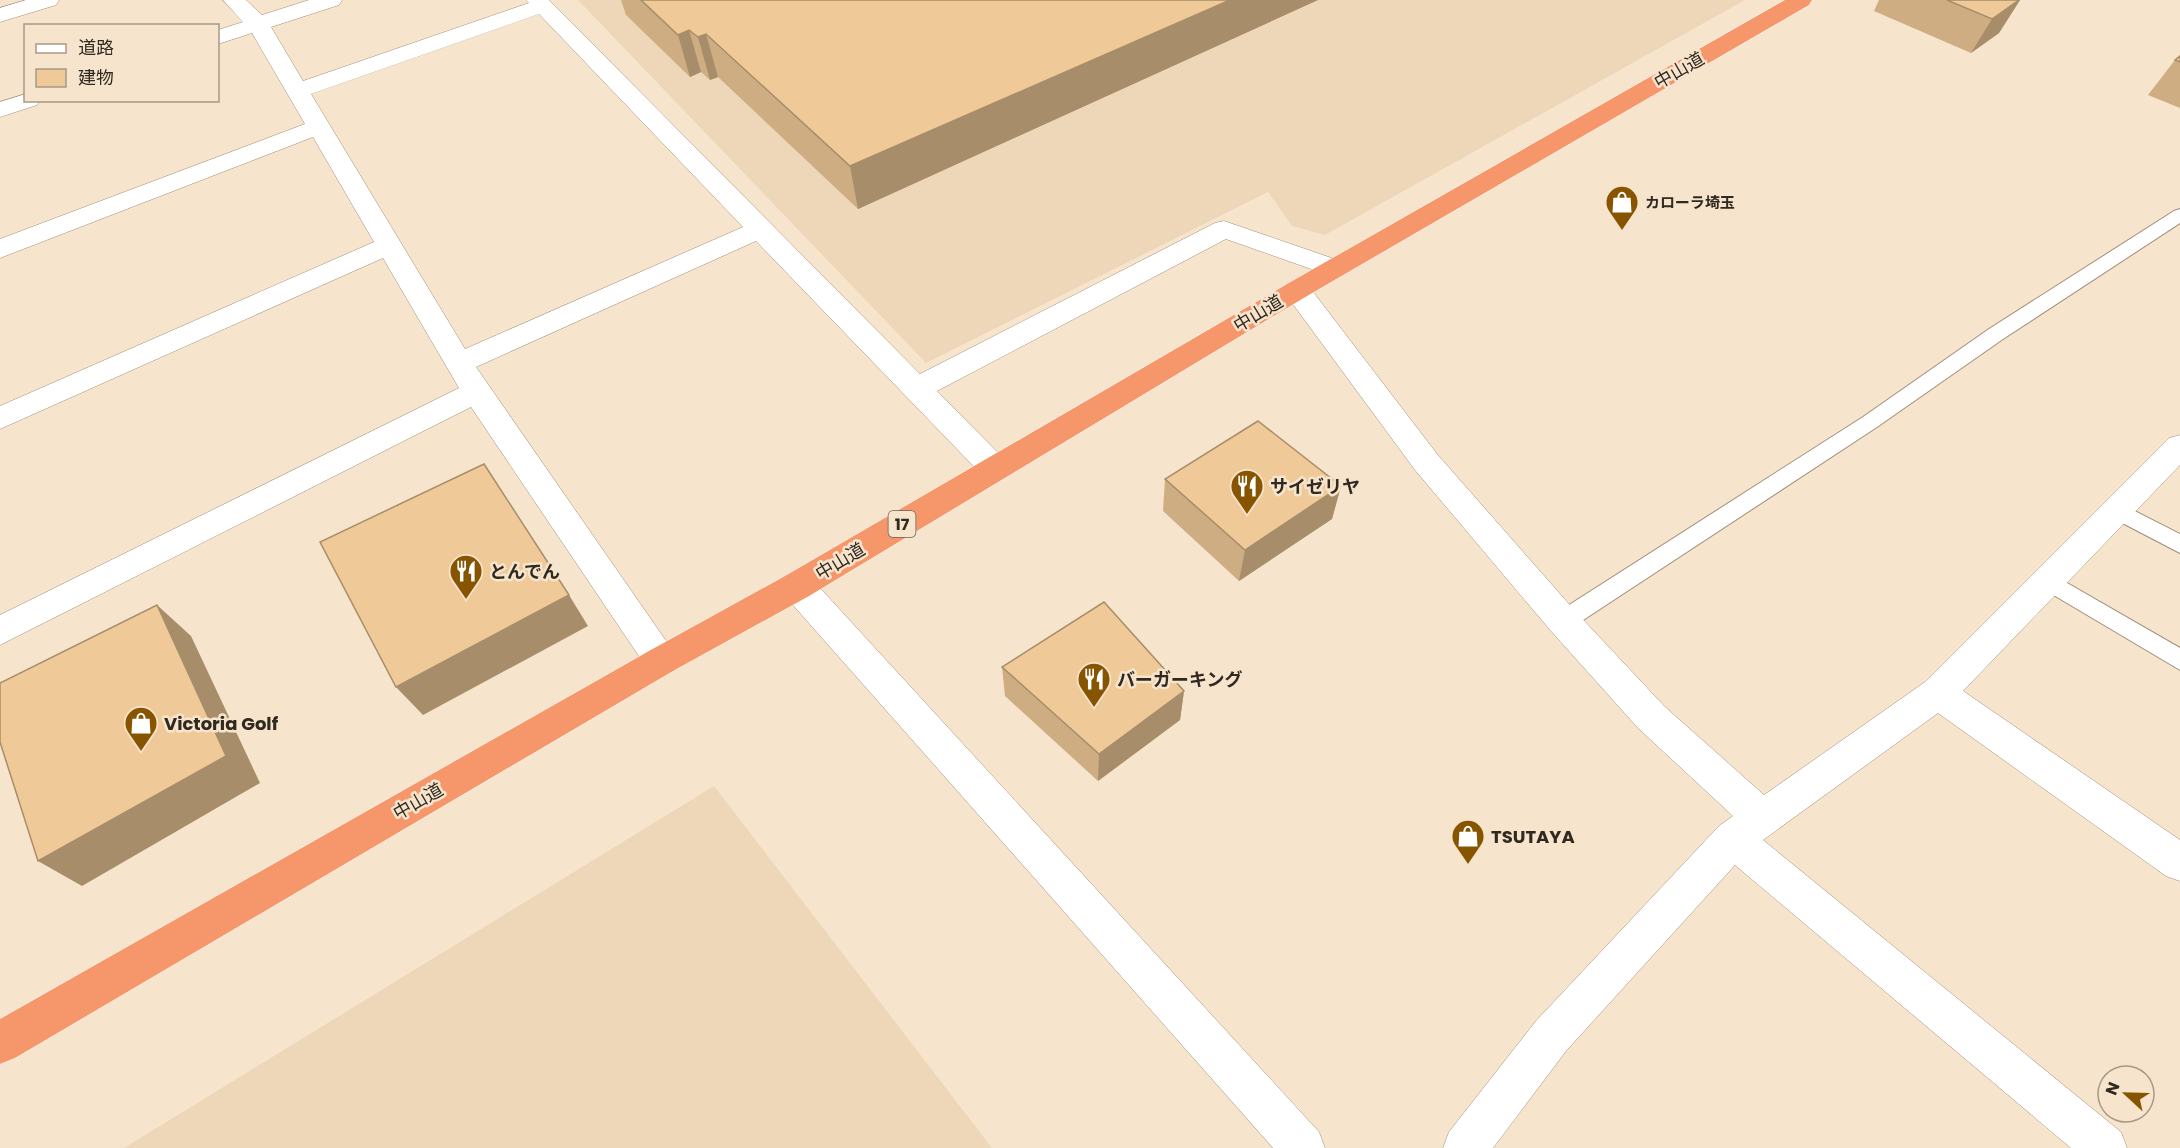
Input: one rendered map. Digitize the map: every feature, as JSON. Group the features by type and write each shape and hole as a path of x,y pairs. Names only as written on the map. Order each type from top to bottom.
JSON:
{"highway":[{"name":"中山道","path":"0,1043 661,661 797,586 1297,290 1801,0"}],"street":[{"path":"0,15 48,0"},
{"path":"234,0 258,24 476,392 661,661"},
{"path":"219,37 331,0"},
{"path":"297,91 539,3 995,469"},
{"path":"0,110 24,102"},
{"path":"0,249 318,127"},
{"path":"459,363 760,229"},
{"path":"917,390 1224,229 1335,268"},
{"path":"0,418 389,245"},
{"path":"1297,290 1426,462 1563,621 1651,717 1748,829 2105,1148"},
{"path":"0,631 476,392"},
{"path":"1465,1148 1551,1036 1748,829 1938,693 2180,446"},
{"path":"797,586 1303,1148"},
{"path":"1938,693 2180,863"}],"lane":[{"path":"1563,621 1870,422 1996,334 2180,215"},
{"path":"2117,510 2180,544"},
{"path":"2048,581 2180,660"}],"shaded area":[{"path":"578,0 1745,0 1325,235 1292,226 1268,192 926,363"},
{"path":"714,786 992,1148 124,1148"}],"building":[{"path":"641,0 1230,0 850,166 706,34 698,37 689,30 678,35"},
{"path":"1947,0 2019,0 1992,19"},
{"path":"1258,421 1341,486 1245,550 1165,479"},
{"name":"とんでん","path":"484,464 569,595 396,687 320,542"},
{"name":"バーガーキング","path":"1104,602 1184,691 1099,754 1002,667"},
{"name":"Victoria Golf","path":"157,605 226,756 38,861 0,742 0,683"}],"place":[{"name":"カローラ埼玉","path":"1622,231"},
{"name":"サイゼリヤ","path":"1247,515"},
{"name":"とんでん","path":"466,600"},
{"name":"バーガーキング","path":"1094,708"},
{"name":"Victoria Golf","path":"141,752"},
{"name":"TSUTAYA","path":"1468,865"}]}
